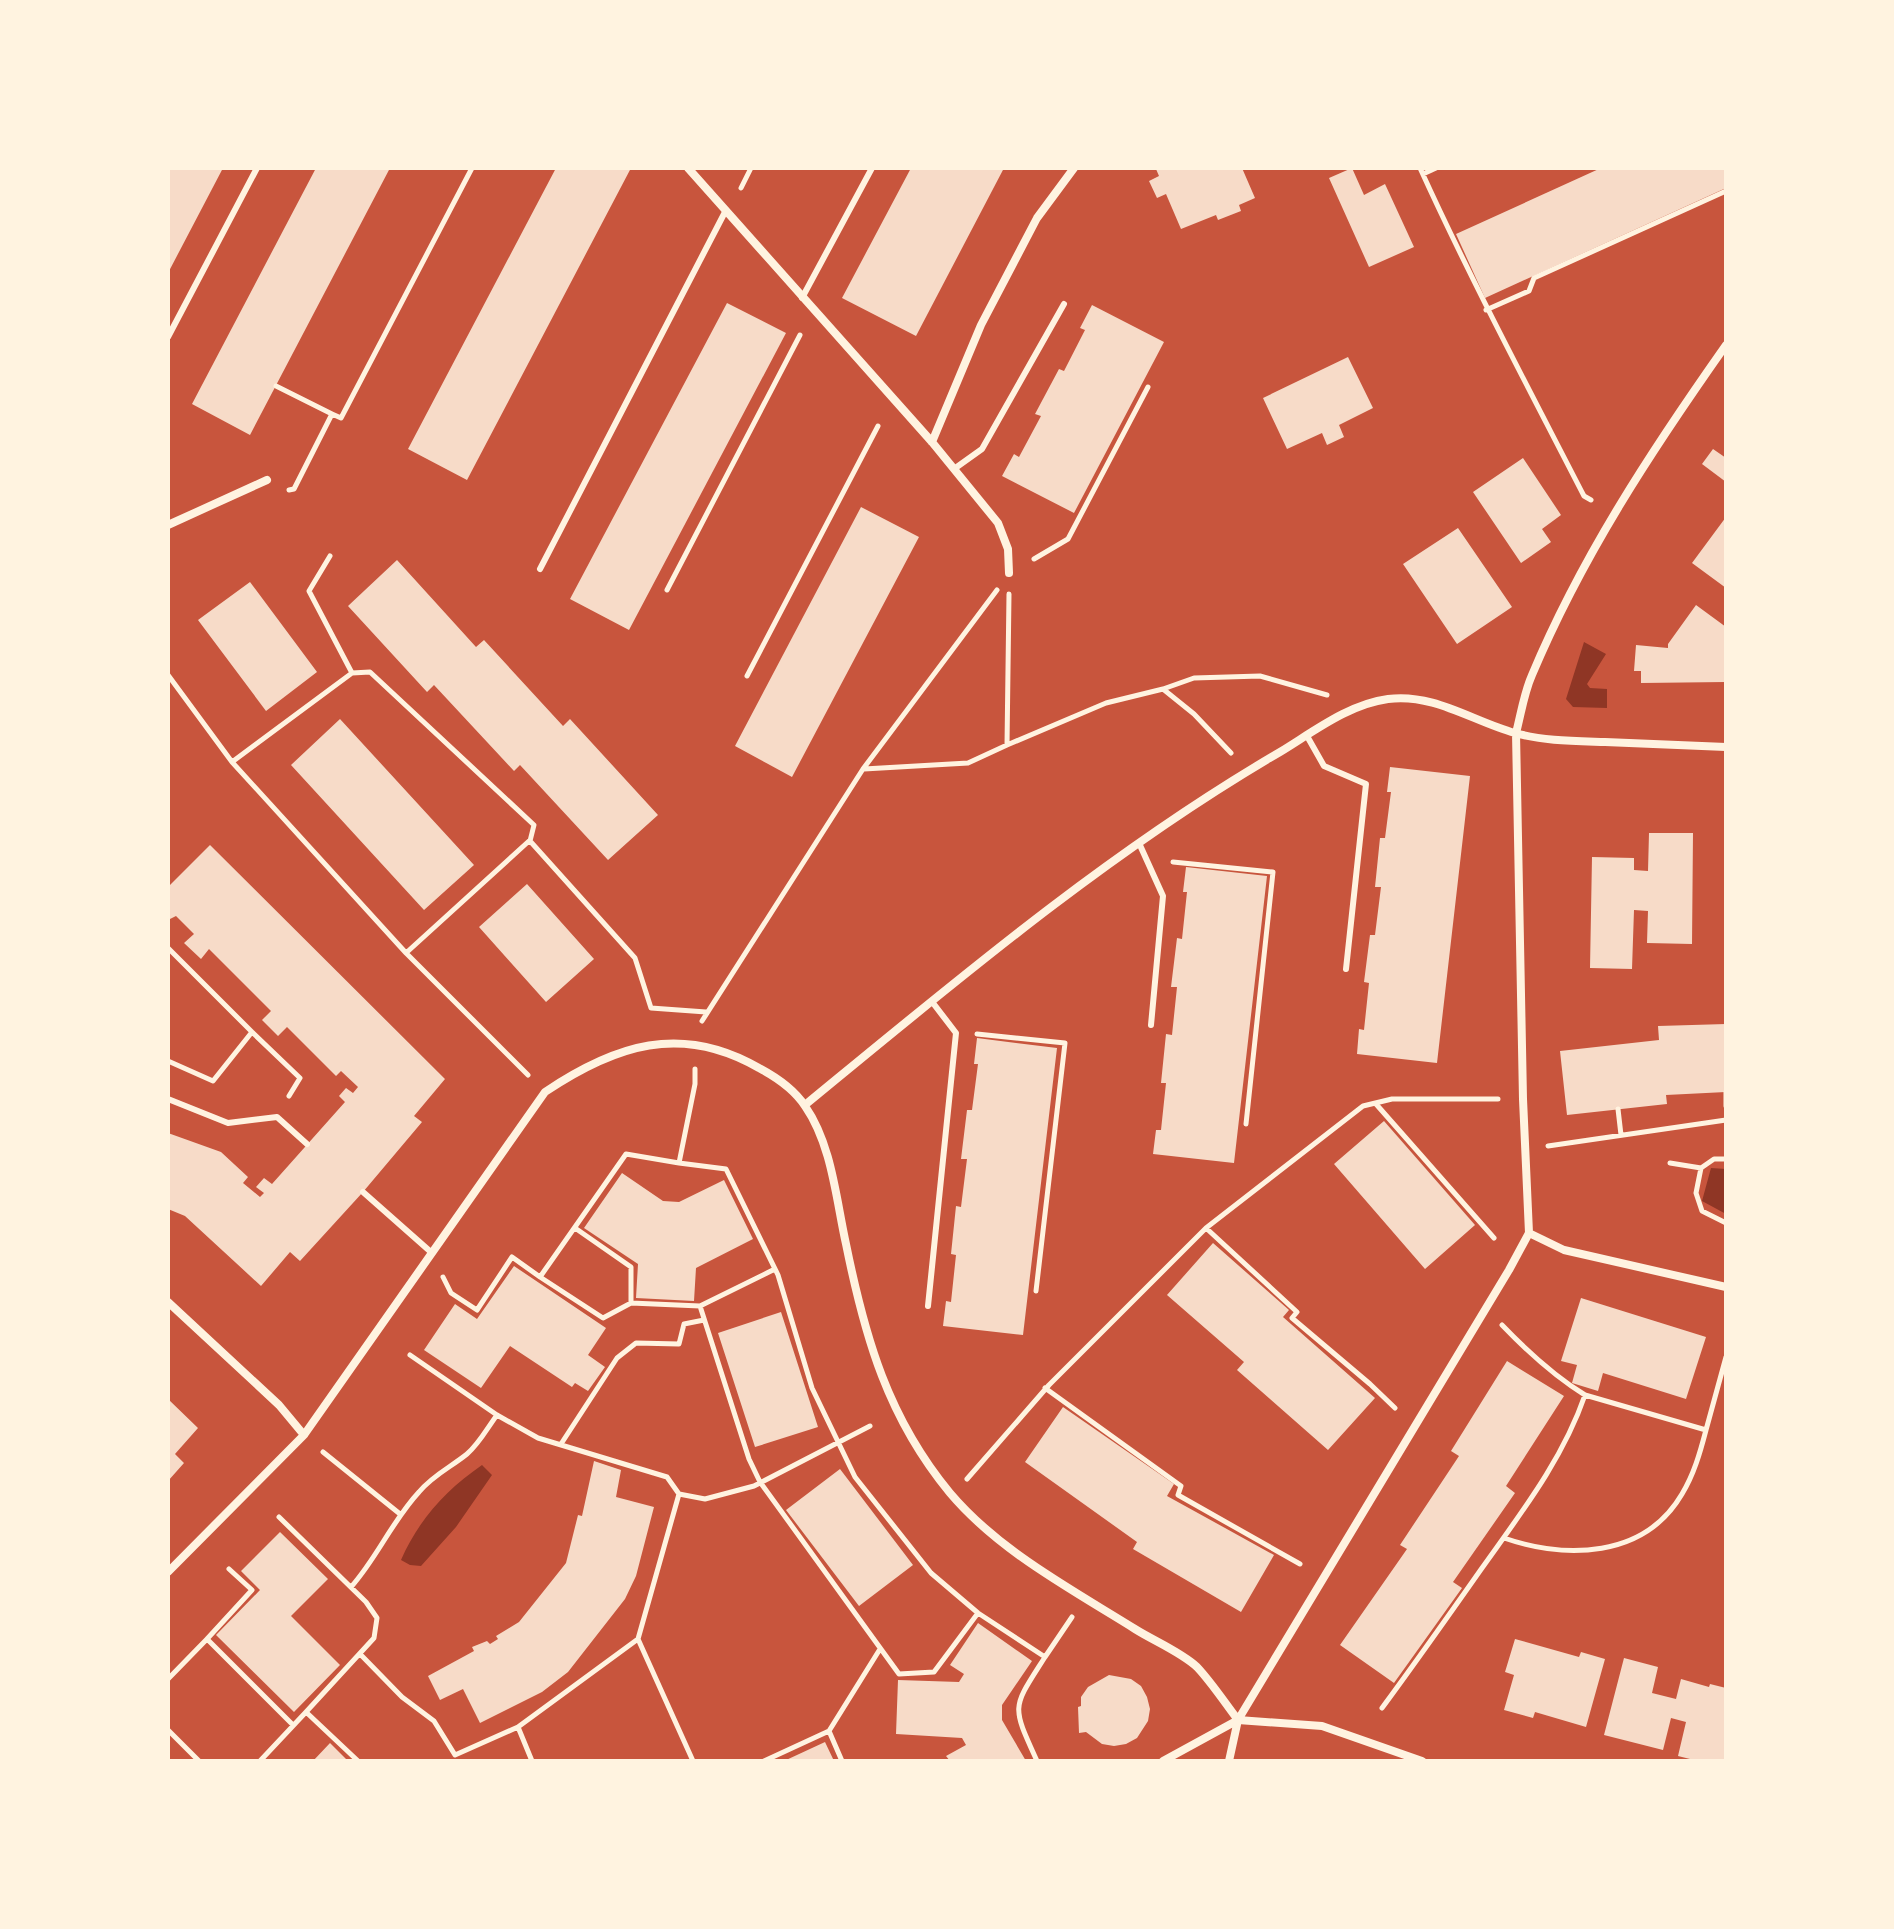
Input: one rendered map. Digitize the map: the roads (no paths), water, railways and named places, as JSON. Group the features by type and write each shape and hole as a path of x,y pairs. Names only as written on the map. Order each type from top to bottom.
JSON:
{"street":[{"path":"688,168 932,442 998,523 1008,549 1009,573"},
{"path":"932,442 981,325 1037,218 1074,168"},
{"path":"1229,1761 1238,1720 1529,1233 1523,1099 1516,733 1531,677 1601,535 1653,448 1726,345"},
{"path":"168,525 267,480"},
{"path":"805,1105 1067,895 1139,843 1248,771 1357,707 1388,699 1418,699 1449,707 1516,733 1576,741 1726,747"},
{"path":"168,1572 304,1435 545,1092 582,1068 637,1047 694,1042 738,1055 779,1079 805,1105 827,1151 856,1296 871,1350 894,1405 924,1457 952,1495 994,1535 1052,1578 1195,1666 1238,1720"},
{"path":"1529,1233 1564,1250 1726,1287"},
{"path":"168,1302 279,1405 304,1435"},
{"path":"1163,1761 1238,1720 1322,1726 1422,1761"}],"lane":[{"path":"168,337 257,168"},
{"path":"802,298 872,168"},
{"path":"540,569 725,212"},
{"path":"954,469 982,449 1064,304"},
{"path":"1307,736 1324,766 1366,784 1346,969"},
{"path":"1139,843 1163,896 1151,1025"},
{"path":"928,1306 956,1033 933,1003"},
{"path":"168,1099 228,1123 277,1117 307,1144"},
{"path":"363,1192 432,1253"}]}
